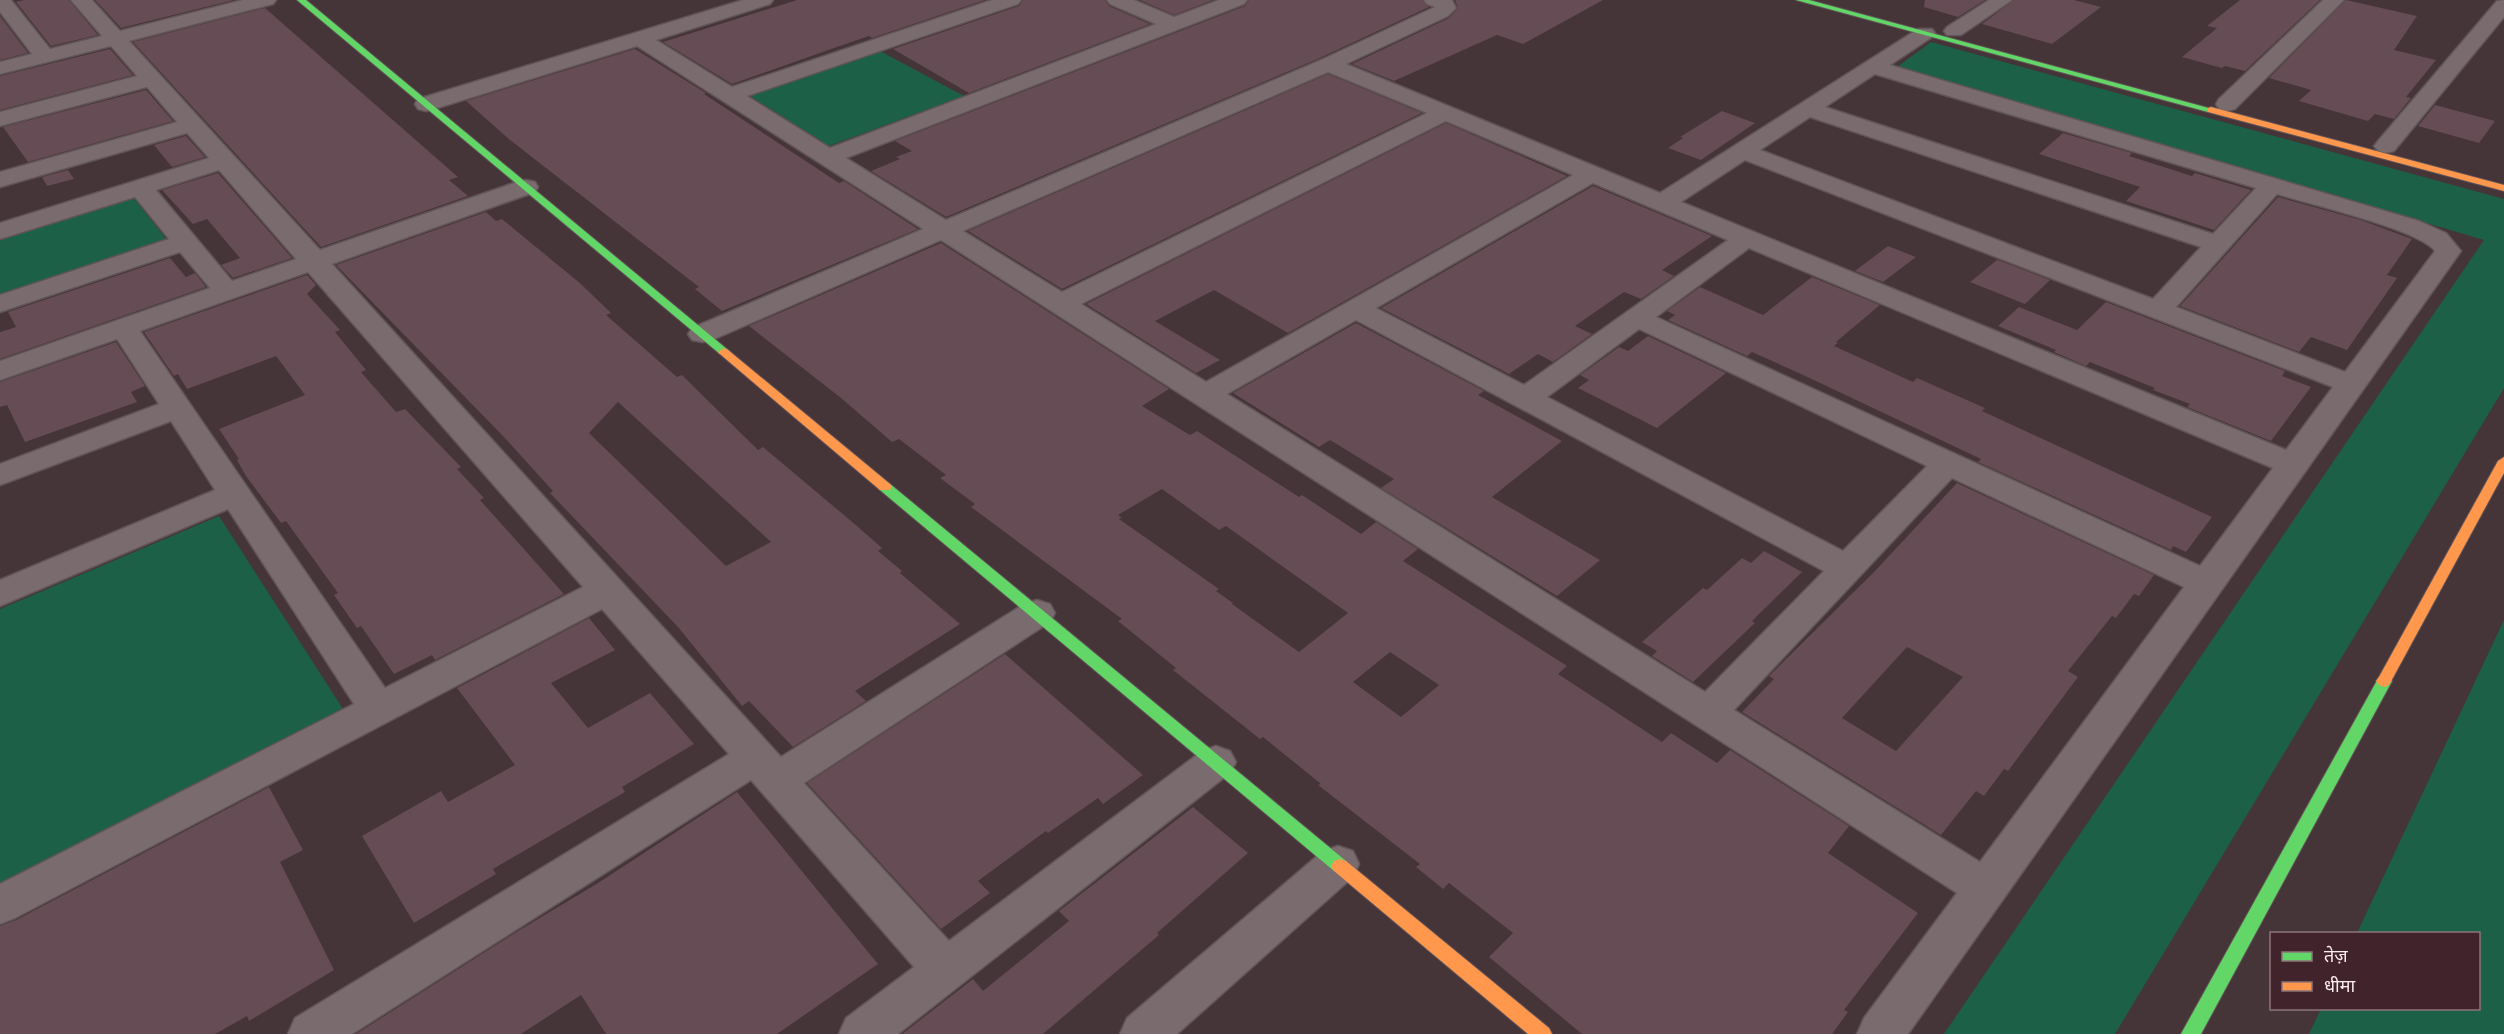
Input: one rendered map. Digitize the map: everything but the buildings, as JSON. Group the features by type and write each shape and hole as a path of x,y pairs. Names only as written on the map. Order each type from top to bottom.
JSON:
{"street":[{"path":"2,0 9,24 45,57"},
{"path":"81,0 946,970"},
{"path":"0,68 266,0"},
{"path":"301,0 1542,1034"},
{"path":"426,104 639,38 727,4 763,0"},
{"path":"729,95 1011,0"},
{"path":"1117,0 1173,24"},
{"path":"827,157 1237,0"},
{"path":"702,334 1328,64 1442,12 1446,8 1445,4 1434,0"},
{"path":"1800,0 2504,188"},
{"path":"1836,0 2504,177"},
{"path":"1954,31 2002,0"},
{"path":"2302,0 2331,3"},
{"path":"2228,104 2331,3"},
{"path":"2386,146 2504,4"},
{"path":"1662,203 1924,33"},
{"path":"639,38 1985,888"},
{"path":"1328,64 2293,465"},
{"path":"1873,67 2410,226 2433,235 2445,243 2448,252 1880,1034"},
{"path":"0,119 152,79"},
{"path":"1808,109 2218,244"},
{"path":"1060,304 1445,113"},
{"path":"0,180 193,124"},
{"path":"1743,151 2351,384"},
{"path":"0,231 225,161"},
{"path":"1204,395 1592,174"},
{"path":"2158,310 2272,185"},
{"path":"140,187 227,292"},
{"path":"0,371 526,187"},
{"path":"1526,398 1748,238"},
{"path":"0,304 185,242"},
{"path":"1355,308 1847,568"},
{"path":"1637,318 2206,583"},
{"path":"124,328 378,709"},
{"path":"0,475 177,408"},
{"path":"2191,1034 2504,461"},
{"path":"1708,713 1948,463"},
{"path":"0,594 234,494"},
{"path":"0,905 608,590"},
{"path":"311,1034 1037,613"},
{"path":"862,1034 1216,762"},
{"path":"1143,1034 1338,864"}],"green space":[{"path":"1931,42 2504,199 2504,388 2115,1034 1944,1034 2484,240 1897,67"},
{"path":"880,51 964,96 829,146 748,95"},
{"path":"132,196 167,240 0,295 0,237"},
{"path":"219,516 343,709 0,885 0,609"},
{"path":"2504,620 2504,1034 2309,1034 2321,1010 2480,1010 2480,932 2357,932"}],"traffic: fast":[{"path":"301,0 724,352"},
{"path":"1800,0 2211,110"},
{"path":"885,487 1340,866"},
{"path":"2191,1034 2384,681"}],"traffic: slow":[{"path":"2211,110 2504,188"},
{"path":"724,352 885,487"},
{"path":"2384,681 2504,461"},
{"path":"1340,866 1542,1034"}]}
